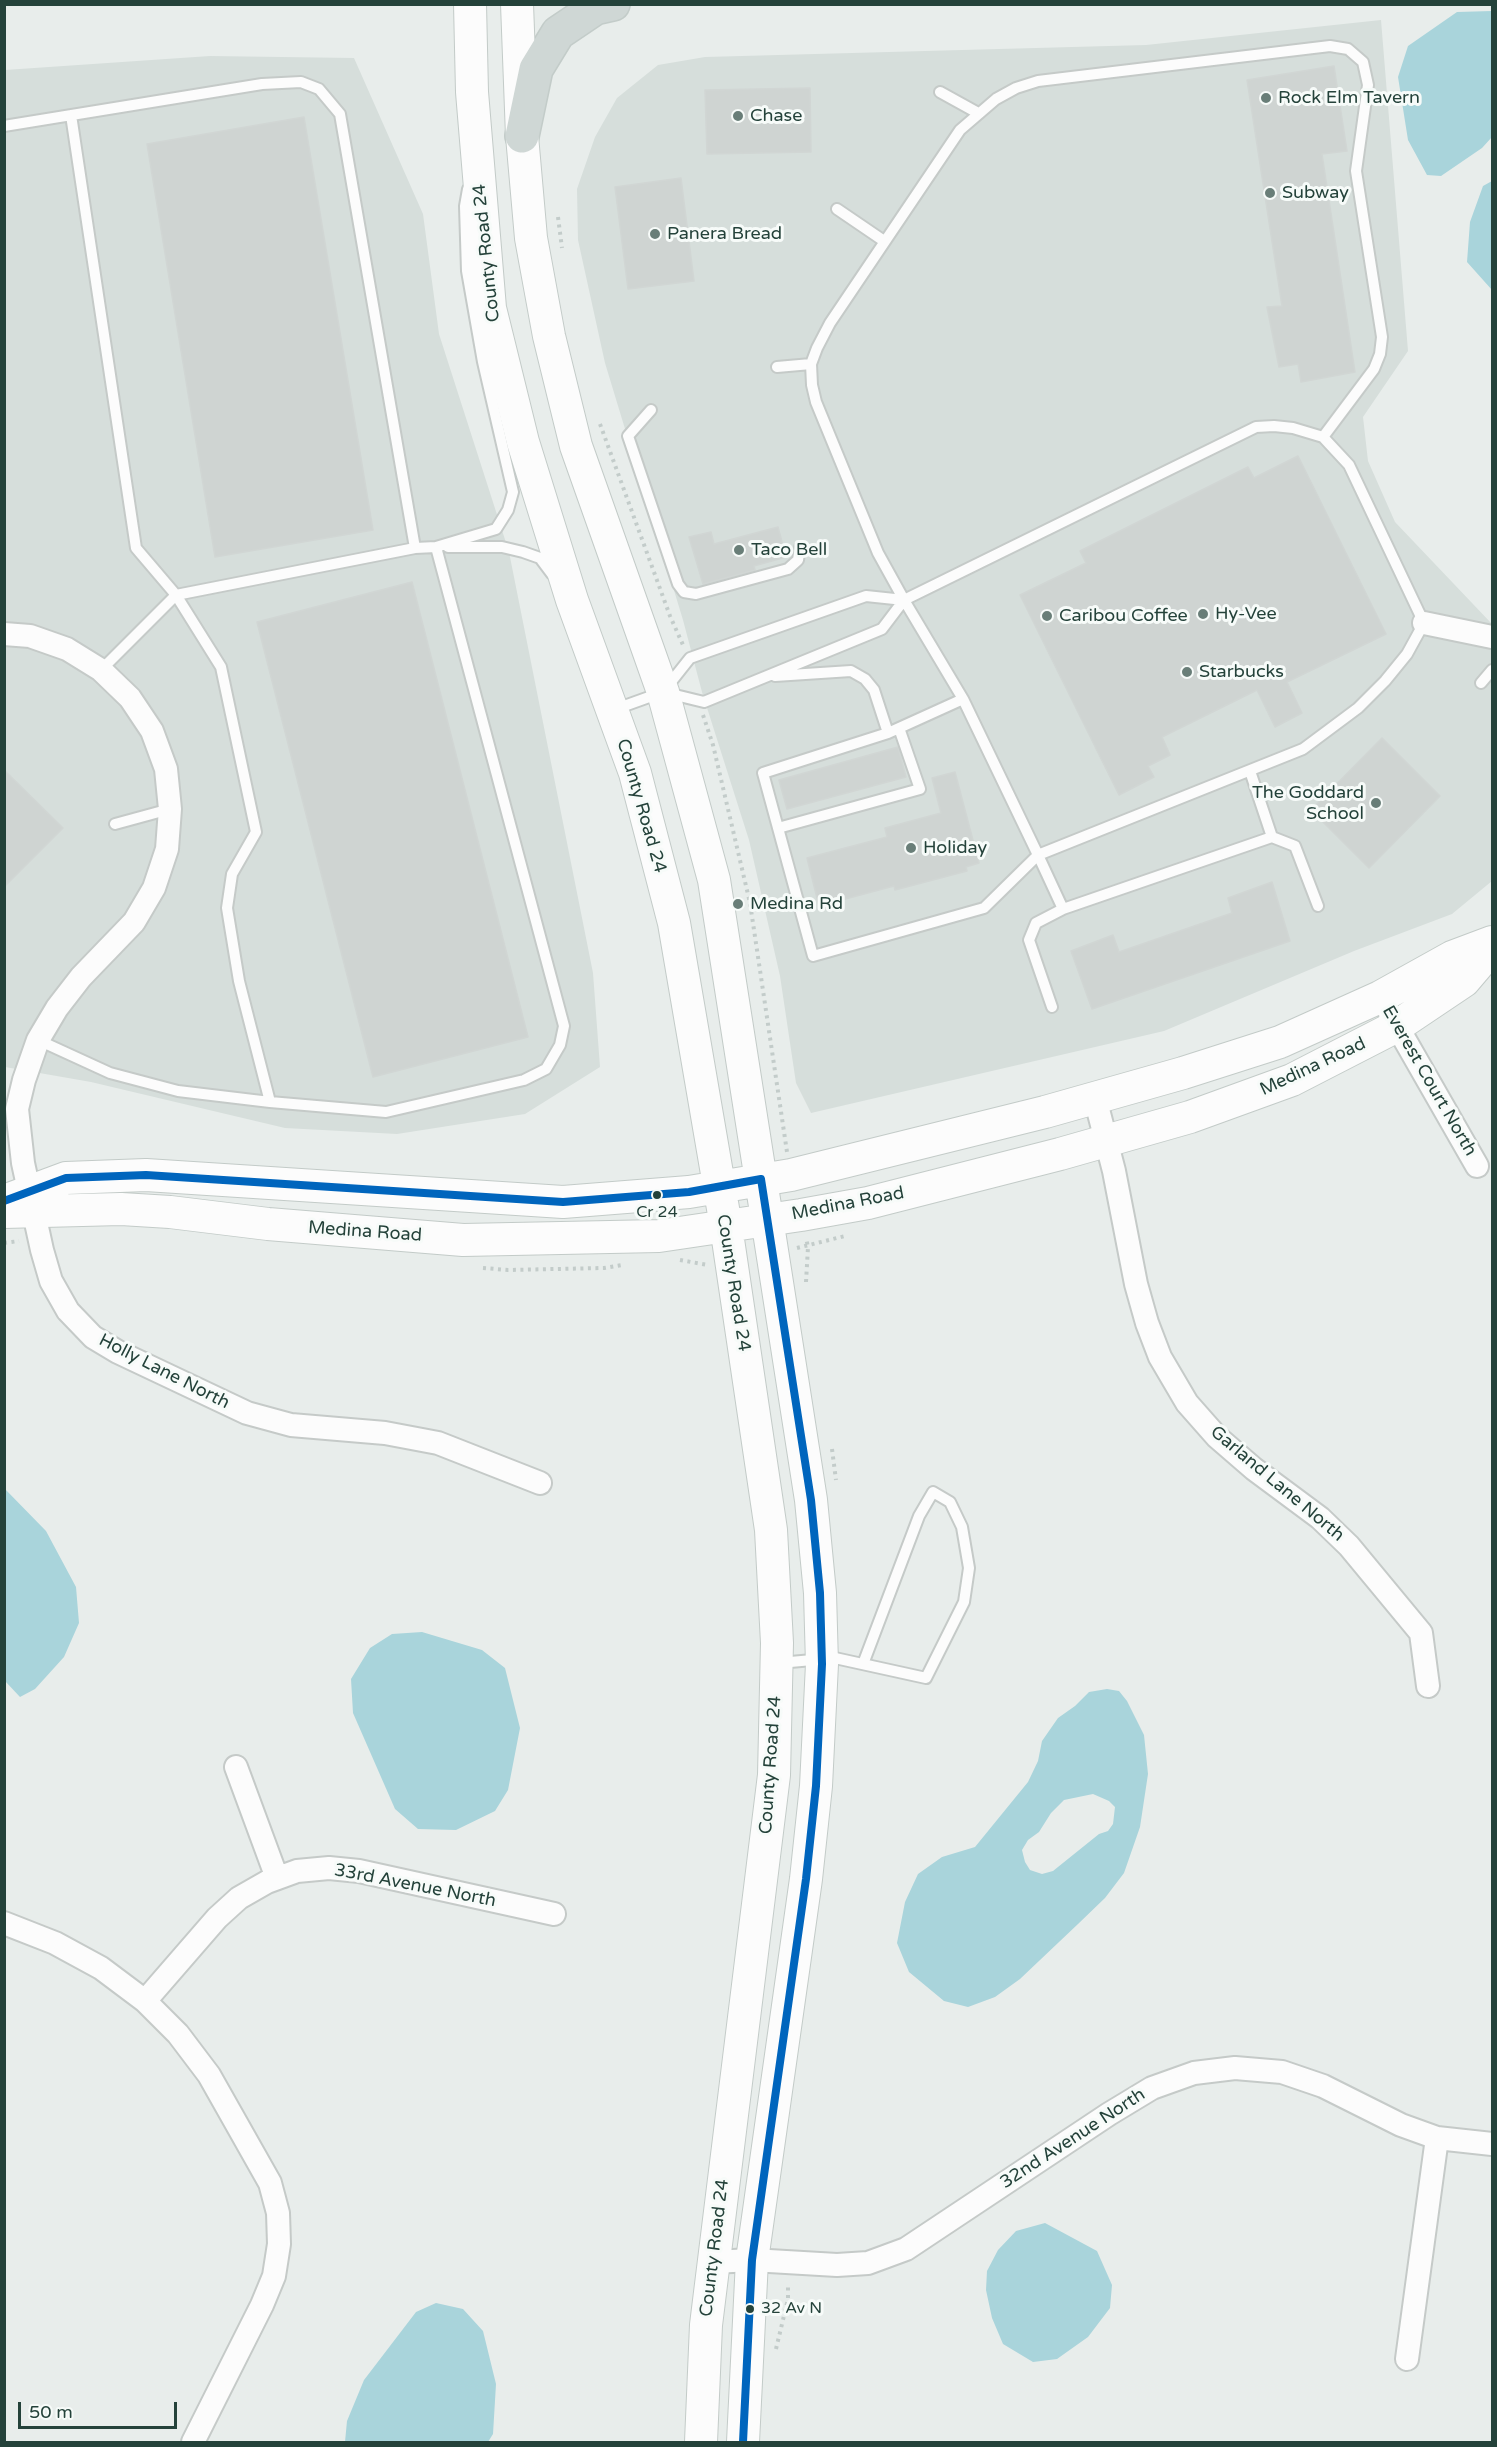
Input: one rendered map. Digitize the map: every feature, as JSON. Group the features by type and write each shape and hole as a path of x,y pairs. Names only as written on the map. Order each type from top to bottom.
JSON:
{"main road":[{"path":"522,136 536,69 558,33 595,8 613,4"}],"street":[{"name":"County Road 24","path":"470,4 476,141 490,308 523,442 572,600 635,773 674,923 726,1226 771,1530 776,1664 774,1775 706,2325 701,2442"},
{"path":"517,4 522,136 531,238 549,336 576,446 663,692 714,880 811,1500 820,1593 822,1659 816,1786 806,1880 752,2260 743,2442"},
{"path":"1424,623 1492,637"},
{"name":"Holly Lane North","path":"4,634 30,636 67,649 101,670 130,698 152,731 166,770 170,809 167,849 154,888 134,922 75,985 57,1008 38,1040 17,1109 20,1146 18,1204 51,1281 68,1311 93,1337 118,1352 247,1413 291,1425 385,1433 438,1443 540,1483"},
{"name":"Medina Road","path":"18,1204 66,1178 146,1175 563,1202 689,1192 791,1175 901,1149 1095,1098 1280,1042 1380,997 1452,957 1492,942"},
{"name":"Medina Road","path":"18,1204 170,1212 268,1224 463,1240 659,1236 868,1203 1190,1117 1292,1080 1397,1026 1464,981 1492,948"},
{"name":"Everest Court North","path":"1380,997 1477,1166"},
{"name":"Garland Lane North","path":"1095,1098 1139,1293 1147,1323 1165,1366 1187,1403 1217,1437 1254,1469 1320,1518 1349,1546 1400,1607 1421,1633 1428,1686"},
{"path":"236,1767 277,1878"},
{"name":"33rd Avenue North","path":"144,2001 239,1898 277,1878 297,1871 329,1868 359,1871 554,1914"},
{"path":"4,1923 55,1943 101,1968 144,2001 178,2034 209,2076 270,2183 278,2213 279,2244 274,2276 262,2305 193,2442"},
{"name":"32nd Avenue North","path":"713,2262 752,2260 837,2265 868,2263 906,2249 1109,2114 1152,2088 1194,2073 1235,2068 1282,2072 1323,2086 1401,2125 1437,2138 1492,2144"},
{"path":"1407,2359 1437,2138"}],"lane":[{"path":"1063,909 963,699 879,553 816,402 811,364 826,331 960,130 978,113 1016,88 1038,81 1330,46 1348,49 1363,62 1368,85 1356,171 1382,337 1380,354 1374,369 1323,437"},
{"path":"4,126 262,84 301,82 319,90 340,114 415,548"},
{"path":"940,92 978,113"},
{"path":"71,115 136,548 176,596 221,667 256,832 232,874 226,908 239,981 270,1102"},
{"path":"436,547 496,529 508,510 513,492 483,362 467,271 465,206 476,141"},
{"path":"837,209 884,241"},
{"path":"777,367 811,364"},
{"path":"651,410 628,436 678,584 684,592 696,594 788,569 798,560 800,547"},
{"path":"663,692 704,702 882,629 904,600 1256,427 1293,428 1323,437 1349,465 1424,623 1407,654 1385,681 1358,708 1303,749 1038,855 984,908 813,956 763,773 888,733 963,699"},
{"path":"38,1040 110,1073 178,1091 386,1112 524,1080 546,1069 560,1045 564,1026 436,547"},
{"path":"101,670 176,596 415,548 501,547 523,552 540,558 572,600"},
{"path":"612,710 663,692 690,658 866,596 904,600"},
{"path":"1481,683 1492,670"},
{"path":"765,677 850,671 865,679 874,690 888,733"},
{"path":"778,828 920,789 899,728"},
{"path":"1250,771 1272,837"},
{"path":"115,824 170,809"},
{"path":"1052,1006 1029,940 1036,923 1063,909 1272,837 1295,846 1318,906"},
{"path":"776,1664 835,1658 926,1678 964,1602 969,1568 962,1527 950,1502 933,1492 915,1525 863,1664"}],"shaded area":[{"path":"1381,20 1408,351 1363,417 1368,461 1395,522 1492,624 1492,881 1452,914 1354,951 1164,1031 811,1113 796,1083 780,976 749,840 702,692 683,620 605,363 578,240 577,189 595,137 617,98 658,65 705,57 1146,45"},
{"path":"210,56 354,58 423,214 439,334 509,552 593,973 600,1067 525,1114 397,1134 285,1128 91,1082 5,1067 5,70"}],"water":[{"path":"1492,11 1492,137 1482,148 1441,176 1427,175 1408,140 1398,77 1408,46 1457,12"},
{"path":"1492,181 1492,290 1467,262 1470,222 1483,186"},
{"path":"5,1489 46,1531 76,1587 79,1623 64,1657 35,1689 20,1697 5,1681"},
{"path":"422,1632 482,1650 505,1668 520,1728 508,1790 495,1811 456,1830 418,1829 395,1809 353,1713 351,1679 370,1648 392,1634"},
{"path":"1107,1689 1119,1691 1127,1701 1144,1735 1148,1774 1140,1827 1124,1873 1105,1898 1078,1924 1020,1979 995,1997 968,2007 944,2001 909,1972 897,1943 905,1902 918,1874 942,1857 975,1847 1028,1782 1038,1761 1042,1741 1058,1718 1089,1692","holes":["1093,1794 1109,1801 1115,1807 1113,1824 1108,1831 1099,1834 1053,1871 1042,1874 1030,1870 1022,1850 1028,1840 1039,1832 1051,1813 1064,1800"]},
{"path":"1045,2223 1097,2251 1112,2285 1110,2308 1088,2337 1057,2359 1033,2362 1003,2344 992,2318 986,2290 987,2271 998,2250 1016,2231"},
{"path":"436,2303 463,2309 483,2331 496,2384 493,2434 488,2442 345,2442 347,2421 364,2380 416,2312"}],"building":[{"path":"1334,66 1347,151 1322,154 1355,372 1301,382 1298,364 1279,367 1267,307 1282,306 1247,80"},
{"path":"810,88 811,152 707,154 705,90"},
{"path":"304,117 373,530 215,557 147,144"},
{"name":"Panera Bread","path":"681,178 694,281 628,289 615,187"},
{"name":"Hy-Vee","path":"1298,456 1386,634 1287,682 1302,713 1275,727 1257,690 1162,737 1170,755 1148,766 1154,777 1119,795 1020,595 1086,563 1080,551 1248,467 1254,478"},
{"name":"Taco Bell","path":"778,527 786,557 754,566 755,570 703,584 689,537 711,532 714,544"},
{"path":"412,582 528,1037 373,1077 257,622"},
{"name":"The Goddard School","path":"1382,738 1440,796 1369,868 1311,810"},
{"path":"898,747 906,777 787,809 779,780"},
{"path":"4,770 63,828 4,887"},
{"name":"Holiday","path":"955,772 979,863 966,867 967,871 895,890 894,886 819,906 807,858 887,837 885,828 941,813 932,778"},
{"path":"1272,882 1290,941 1092,1009 1071,951 1113,935 1119,952 1232,913 1228,898"}],"transit line":[{"path":"4,1201 66,1178 146,1175 563,1202 689,1192 761,1179 811,1500 820,1593 822,1664 816,1786 806,1879 752,2260 743,2442"}],"place":[{"name":"Rock Elm Tavern","path":"1266,98"},
{"name":"Chase","path":"738,116"},
{"name":"Subway","path":"1270,193"},
{"name":"Panera Bread","path":"655,234"},
{"name":"Taco Bell","path":"739,550"},
{"name":"Hy-Vee","path":"1203,614"},
{"name":"Caribou Coffee","path":"1047,616"},
{"name":"Starbucks","path":"1187,672"},
{"name":"The Goddard School","path":"1376,803"},
{"name":"Holiday","path":"911,848"},
{"name":"Medina Rd","path":"738,904"},
{"name":"Cr 24","path":"657,1195"},
{"name":"32 Av N","path":"750,2309"}]}
